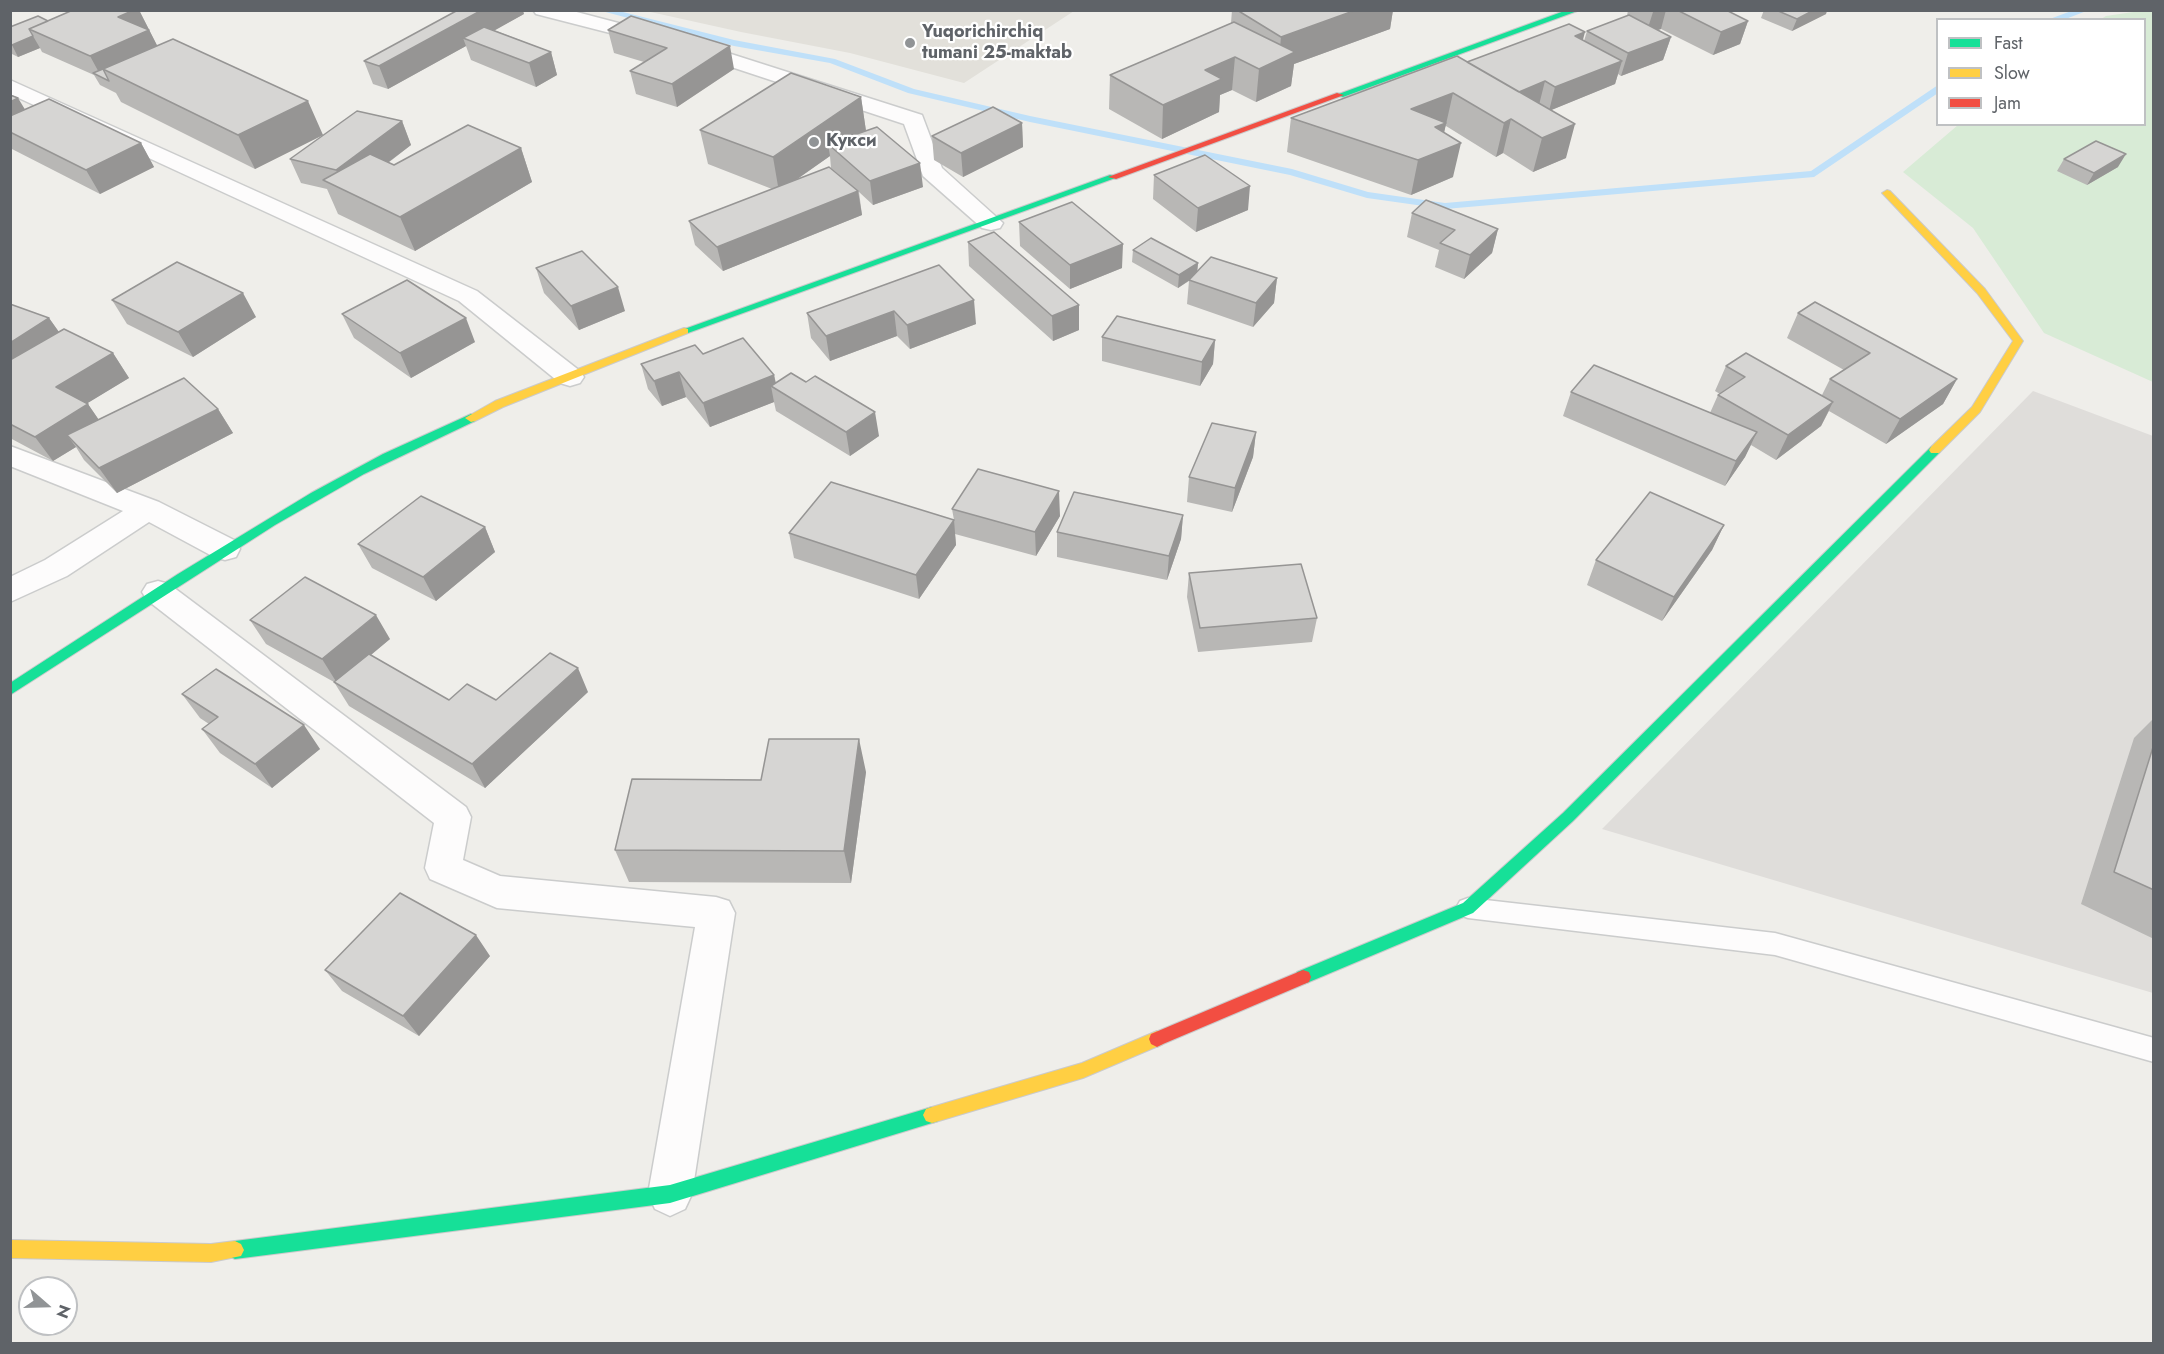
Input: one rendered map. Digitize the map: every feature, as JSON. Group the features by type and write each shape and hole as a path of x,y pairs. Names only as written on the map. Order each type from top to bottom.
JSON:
{"street":[{"path":"543,10 699,50 914,120 931,171 991,223"},
{"path":"10,690 225,549 295,508 401,450 499,405 658,341 991,223 1122,173 1576,10"},
{"path":"10,86 468,296 570,377"},
{"path":"10,1249 211,1253 670,1194 1083,1070 1468,908 1568,818 1976,409 2018,341 1981,291 1887,193"},
{"path":"10,456 148,509 225,549"},
{"path":"10,591 56,568 148,509"},
{"path":"158,592 453,816 443,868 497,892 716,913 670,1194"}],"lane":[{"path":"1468,908 1775,944 2154,1050"}],"shaded area":[{"name":"Yuqorichirchiq tumani 25-maktab","path":"1074,10 964,83 850,53 646,11"},
{"path":"2033,391 2153,436 2153,993 1602,829"}],"green space":[{"path":"2153,11 2153,382 2044,333 1973,228 1903,172 1957,126 2146,126 2146,18 2103,18"}],"building":[{"path":"73,10 134,10 118,17 149,30 90,56 29,29"},
{"path":"458,10 482,10 379,66 364,61"},
{"path":"1237,10 1356,10 1281,37"},
{"path":"1677,10 1726,10 1748,21 1721,32"},
{"path":"1776,10 1814,10 1797,19"},
{"path":"1629,15 1671,37 1628,53 1587,31"},
{"path":"38,16 48,21 29,29 33,36 10,44 10,27"},
{"path":"631,16 730,46 672,84 630,71 667,48 608,30"},
{"path":"1234,22 1295,52 1259,69 1235,57 1205,70 1222,79 1163,105 1110,75"},
{"path":"1569,24 1585,32 1575,36 1622,61 1555,87 1545,81 1519,92 1467,62"},
{"path":"484,27 551,52 529,63 463,38"},
{"path":"173,39 308,101 238,135 103,69"},
{"path":"1457,56 1575,124 1542,138 1511,119 1504,123 1453,93 1411,109 1446,123 1435,127 1461,143 1418,160 1291,118"},
{"path":"103,69 109,81 93,73"},
{"path":"791,73 861,97 773,157 700,130"},
{"path":"10,95 18,98 10,102"},
{"path":"49,99 141,143 86,170 10,132 10,116"},
{"path":"993,107 1022,123 961,153 932,136"},
{"path":"357,111 402,121 336,170 290,159"},
{"path":"468,125 521,148 400,217 323,180 370,154 394,165"},
{"path":"877,127 920,163 870,181 828,144"},
{"path":"2096,141 2126,154 2094,173 2064,159"},
{"path":"1205,155 1250,186 1198,208 1154,175"},
{"path":"829,167 858,191 717,247 689,221"},
{"path":"1426,200 1498,229 1470,255 1440,243 1455,230 1412,213"},
{"path":"1072,202 1123,244 1070,265 1019,222"},
{"path":"994,232 1079,305 1052,316 968,242"},
{"path":"1151,238 1198,263 1179,275 1133,250"},
{"path":"582,251 618,287 571,306 536,268"},
{"path":"1211,257 1277,278 1256,303 1189,280"},
{"path":"177,262 243,293 178,332 112,300"},
{"path":"939,265 974,300 907,325 894,311 826,336 807,313"},
{"path":"407,280 466,318 400,353 342,314"},
{"path":"1815,302 1957,379 1900,419 1830,379 1870,353 1798,313"},
{"path":"10,304 49,318 10,343"},
{"path":"1117,316 1215,340 1202,362 1102,337"},
{"path":"64,329 113,353 56,387 88,404 35,437 10,424 10,360"},
{"path":"743,338 774,375 703,403 679,372 654,381 641,364 695,345 703,354"},
{"path":"1746,353 1833,402 1788,435 1718,395 1745,377 1726,366"},
{"path":"1594,365 1757,432 1736,461 1571,392"},
{"path":"791,373 806,382 815,376 875,412 846,432 771,386"},
{"path":"184,378 218,409 99,468 67,435"},
{"path":"1212,423 1256,432 1235,488 1189,477"},
{"path":"978,469 1059,491 1035,532 952,509"},
{"path":"831,482 954,520 916,575 789,533"},
{"path":"1074,492 1183,515 1169,556 1057,532"},
{"path":"1650,492 1724,525 1674,597 1596,560"},
{"path":"421,496 485,527 423,577 358,544"},
{"path":"1301,564 1317,618 1200,628 1189,573"},
{"path":"305,577 376,615 322,659 250,620"},
{"path":"550,653 578,668 472,764 334,682 369,654 449,700 467,684 496,700"},
{"path":"216,669 304,725 255,764 202,729 218,717 182,694"},
{"path":"769,739 859,739 844,851 615,850 632,779 761,780"},
{"path":"2154,744 2154,890 2114,872"},
{"path":"400,893 476,935 403,1016 325,970"}],"waterway":[{"path":"602,10 734,43 832,61 911,91 1030,119 1292,172 1367,195 1445,206 1814,174 1936,89"},
{"path":"2058,18 2085,10"}],"traffic: fast":[{"path":"1340,95 1576,10"},
{"path":"684,331 1113,177"},
{"path":"10,690 270,522 360,471 471,418"},
{"path":"1303,977 1468,908 1568,817 1935,450"},
{"path":"235,1250 670,1194 932,1115"}],"traffic: slow":[{"path":"1887,193 1981,291 2018,341 1976,409 1935,450"},
{"path":"471,418 499,404 684,331"},
{"path":"932,1115 1083,1070 1157,1039"},
{"path":"10,1249 211,1253 235,1250"}],"traffic: jam":[{"path":"1113,177 1340,95"},
{"path":"1157,1039 1303,977"}],"place":[{"name":"Yuqorichirchiq tumani 25-maktab","path":"910,43"},
{"name":"Кукси","path":"814,142"}]}
